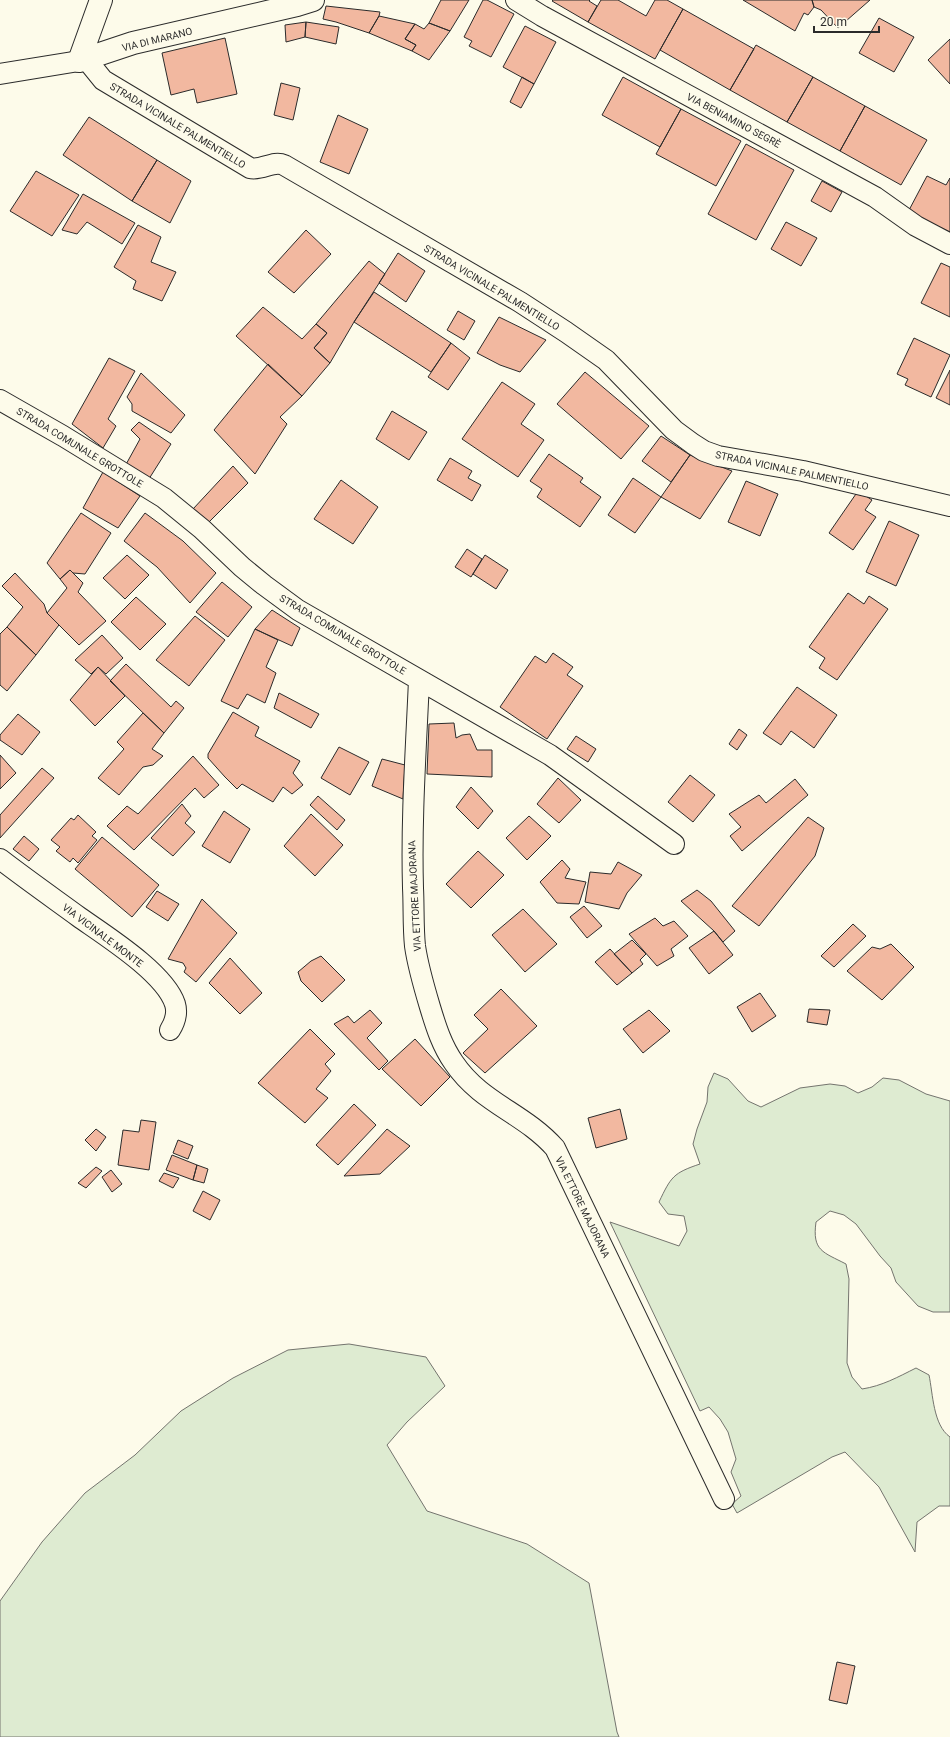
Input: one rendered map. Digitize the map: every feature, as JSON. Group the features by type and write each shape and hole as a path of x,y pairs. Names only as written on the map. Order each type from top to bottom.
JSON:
{"street":[{"path":"83,60 101,0"},
{"name":"VIA DI MARANO","path":"0,74 83,60 133,43 289,7 313,0"},
{"name":"VIA BENIAMINO SEGRÈ","path":"516,0 549,20 875,197 916,226 950,244"},
{"name":"STRADA VICINALE PALMENTIELLO","path":"83,60 103,80 250,168 258,169 278,163 284,164 520,302 606,360 674,430 683,438 704,451 718,456 803,471 950,506"},
{"name":"STRADA COMUNALE GROTTOLE","path":"0,400 63,436 164,498 202,529 264,586 298,610 550,755 674,844"},
{"name":"VIA ETTORE MAJORANA","path":"419,680 411,838 415,945 422,980 442,1042 454,1063 471,1084 496,1104 533,1127 555,1148 724,1499"},
{"name":"VIA VICINALE MONTE","path":"0,859 117,944 150,971 166,988 175,1004 176,1020 170,1030"}],"green space":[{"path":"714,1073 728,1079 748,1101 761,1107 800,1088 830,1084 845,1086 858,1093 872,1087 883,1078 899,1080 926,1094 950,1101 950,1312 933,1312 918,1306 896,1282 891,1268 856,1224 844,1215 830,1211 816,1222 815,1232 818,1245 821,1249 825,1253 846,1264 849,1279 847,1363 852,1377 862,1389 869,1388 896,1378 916,1368 929,1375 937,1417 944,1432 950,1437 950,1506 939,1506 917,1522 915,1552 879,1487 845,1452 832,1457 737,1513 732,1504 741,1496 731,1472 736,1459 728,1432 720,1419 709,1407 700,1411 610,1222 679,1246 687,1231 684,1216 668,1214 659,1202 670,1181 678,1173 700,1164 693,1144 707,1102 708,1087"},
{"path":"349,1344 426,1357 445,1386 407,1422 387,1445 427,1511 527,1544 589,1583 619,1737 0,1737 0,1601 42,1542 85,1493 135,1455 181,1411 233,1378 288,1350"}],"building":[{"path":"441,0 469,0 450,31 429,23"},
{"path":"483,0 487,0 514,14 491,57 469,46 472,41 464,37"},
{"path":"590,0 589,1 597,6 588,22 552,1"},
{"path":"601,0 618,0 646,16 655,0 667,0 683,9 655,59 588,22"},
{"path":"743,0 812,0 814,7 808,15 804,13 795,31"},
{"path":"812,0 870,0 838,28 821,10 814,7"},
{"path":"326,6 380,12 369,33 323,19"},
{"path":"683,9 754,49 730,90 660,50"},
{"path":"379,16 415,24 405,39 416,45 412,51 369,33"},
{"path":"879,18 914,37 894,72 859,53"},
{"path":"306,22 305,37 286,42 285,25"},
{"path":"306,22 339,27 336,44 305,37"},
{"path":"429,23 450,31 429,60 412,51 416,45 405,39 415,24 424,29"},
{"path":"525,26 556,42 534,84 503,67"},
{"path":"225,38 237,94 197,103 194,89 171,95 162,53"},
{"path":"950,39 950,84 928,60"},
{"path":"756,45 813,77 787,122 730,90"},
{"path":"522,77 534,84 521,108 510,102"},
{"path":"623,77 681,109 660,147 602,115"},
{"path":"813,77 865,106 840,151 787,122"},
{"path":"281,83 300,88 293,120 274,115"},
{"path":"865,106 927,140 901,185 840,151"},
{"path":"681,109 741,141 716,186 656,154"},
{"path":"338,115 368,129 349,174 320,162"},
{"path":"89,117 157,160 132,201 63,155"},
{"path":"746,144 794,170 756,240 708,214"},
{"path":"157,160 191,181 170,223 132,201"},
{"path":"36,171 79,195 52,236 10,211"},
{"path":"927,176 946,185 950,178 950,232 908,212"},
{"path":"822,181 842,192 831,212 811,201"},
{"path":"83,194 135,223 122,244 87,222 77,234 62,230"},
{"path":"786,222 817,238 801,266 771,249"},
{"path":"138,225 161,237 151,262 176,272 162,301 133,289 136,281 114,267"},
{"path":"306,230 331,254 294,293 268,272"},
{"path":"398,253 425,271 406,302 379,283"},
{"path":"369,261 385,274 330,363 314,348 327,333 316,324"},
{"path":"941,263 950,267 950,317 921,303"},
{"path":"374,292 451,343 431,372 354,322"},
{"path":"263,307 302,339 316,324 327,333 314,348 330,363 302,396 236,336"},
{"path":"458,311 475,321 464,340 447,330"},
{"path":"499,317 546,340 520,372 500,365 477,353"},
{"path":"914,338 950,355 931,397 905,385 908,379 897,374"},
{"path":"451,343 470,358 448,390 428,377"},
{"path":"109,358 135,371 108,419 116,426 103,448 72,424"},
{"path":"268,364 302,396 280,417 287,424 255,474 214,430"},
{"path":"950,370 950,405 936,398"},
{"path":"585,372 649,426 621,459 557,404"},
{"path":"141,373 185,415 171,433 132,411 132,404 127,397"},
{"path":"502,382 535,404 521,424 544,440 518,477 462,439"},
{"path":"392,411 427,432 409,460 376,439"},
{"path":"139,422 171,444 147,482 124,468 140,439 131,430"},
{"path":"661,436 690,455 671,482 642,461"},
{"path":"549,454 583,478 580,482 601,497 580,527 537,497 542,489 530,481"},
{"path":"690,455 732,471 700,519 661,497"},
{"path":"450,458 472,471 468,478 481,485 472,501 437,480"},
{"path":"233,466 248,483 209,522 193,509"},
{"path":"103,472 140,496 118,528 83,508"},
{"path":"633,478 661,497 635,533 608,515"},
{"path":"341,480 378,507 353,544 314,519"},
{"path":"746,481 778,494 760,536 728,522"},
{"path":"858,491 872,500 865,510 876,517 853,550 829,533"},
{"path":"81,513 111,533 85,574 73,573 70,570 60,579 47,563"},
{"path":"145,513 183,541 216,573 190,603 157,567 124,541"},
{"path":"889,521 919,535 896,586 866,572"},
{"path":"467,549 482,559 471,577 455,567"},
{"path":"127,555 149,575 125,599 103,578"},
{"path":"485,555 508,570 496,589 473,574"},
{"path":"70,570 83,583 78,592 106,621 79,645 47,613 67,588 60,579"},
{"path":"15,573 44,604 47,613 59,625 36,655 7,627 23,607 2,586"},
{"path":"222,582 252,607 228,637 196,612"},
{"path":"848,593 864,604 869,596 888,609 837,680 819,668 825,658 809,647"},
{"path":"136,597 166,624 140,650 111,622"},
{"path":"272,610 300,628 292,646 255,629"},
{"path":"195,616 225,640 189,686 156,660"},
{"path":"7,627 36,655 7,691 0,685 0,634"},
{"path":"255,629 278,640 266,667 276,673 265,703 247,694 238,709 221,701"},
{"path":"102,635 123,658 106,674 98,667 91,674 75,660"},
{"path":"553,653 573,667 567,675 583,686 547,739 500,707 535,656 546,663"},
{"path":"126,664 171,707 176,701 184,708 164,733 110,681"},
{"path":"98,667 125,696 95,726 70,700"},
{"path":"797,687 837,715 814,748 791,731 781,745 763,733"},
{"path":"279,693 319,714 311,728 274,708"},
{"path":"233,712 259,727 255,736 300,761 293,773 303,785 292,794 283,787 273,802 242,784 237,789 225,777 208,758 208,754"},
{"path":"143,713 164,733 152,749 163,756 153,765 143,767 119,795 98,778 124,749 117,742"},
{"path":"18,714 40,732 22,755 0,740 0,735"},
{"path":"454,723 456,738 462,735 470,734 477,750 492,750 492,777 427,774 429,724"},
{"path":"739,729 747,735 737,750 729,744"},
{"path":"576,736 596,749 588,762 567,749"},
{"path":"339,747 369,762 350,795 321,778"},
{"path":"0,755 16,773 0,789"},
{"path":"193,756 219,785 204,798 195,788 134,850 107,826 127,806 138,814"},
{"path":"382,759 405,765 403,799 372,786"},
{"path":"42,768 54,778 0,838 0,815"},
{"path":"690,775 715,795 693,822 668,802"},
{"path":"558,778 581,800 559,823 537,804"},
{"path":"795,779 808,795 742,851 730,836 741,827 729,814 759,795 766,803"},
{"path":"471,787 493,811 478,829 456,807"},
{"path":"318,796 345,820 337,830 310,805"},
{"path":"182,804 191,816 185,823 195,832 173,856 151,838"},
{"path":"224,811 250,829 230,863 202,846"},
{"path":"311,814 343,845 315,876 284,846"},
{"path":"78,815 96,832 92,836 97,840 78,863 73,858 70,862 56,851 60,847 51,840 71,818 74,820"},
{"path":"529,816 551,836 527,860 506,838"},
{"path":"808,817 824,828 815,856 759,926 732,906"},
{"path":"24,836 39,849 29,861 13,849"},
{"path":"102,837 159,885 132,917 75,869"},
{"path":"478,851 504,875 471,908 446,884"},
{"path":"562,860 570,869 565,878 586,882 579,904 557,903 540,882"},
{"path":"618,862 642,875 627,893 619,909 585,902 590,872 611,874"},
{"path":"697,890 711,901 735,931 723,942 714,931 681,901"},
{"path":"157,891 179,904 168,921 146,907"},
{"path":"202,899 237,933 196,982 184,972 186,968 183,963 168,959"},
{"path":"584,906 602,926 587,938 570,917"},
{"path":"523,909 557,944 525,972 492,935"},
{"path":"655,918 663,926 674,921 688,936 671,949 674,956 657,966 629,934"},
{"path":"853,924 866,936 834,967 821,956"},
{"path":"714,931 733,955 709,974 689,948"},
{"path":"632,940 646,954 640,960 643,964 632,973 614,954"},
{"path":"891,944 914,967 882,1000 847,971 872,947 880,949"},
{"path":"610,949 632,973 617,985 595,962"},
{"path":"321,956 345,980 322,1002 301,981 298,972 311,961"},
{"path":"230,958 262,993 240,1014 209,983"},
{"path":"501,989 537,1026 485,1073 463,1053 488,1029 474,1015"},
{"path":"760,993 776,1016 752,1032 737,1007"},
{"path":"809,1009 830,1010 827,1025 807,1022"},
{"path":"370,1010 382,1023 367,1038 388,1061 379,1070 334,1024 348,1016 354,1023"},
{"path":"649,1010 670,1031 643,1053 623,1029"},
{"path":"310,1029 335,1054 325,1064 331,1071 316,1089 328,1098 305,1123 258,1083"},
{"path":"415,1039 450,1077 421,1106 382,1069"},
{"path":"354,1104 376,1125 338,1165 316,1145"},
{"path":"620,1109 627,1139 596,1148 588,1118"},
{"path":"141,1120 156,1122 149,1170 118,1165 123,1130 139,1132"},
{"path":"96,1129 106,1137 96,1151 85,1140"},
{"path":"387,1129 410,1146 380,1174 344,1176"},
{"path":"178,1140 193,1146 188,1159 173,1153"},
{"path":"172,1155 197,1165 193,1180 166,1170"},
{"path":"197,1165 208,1169 204,1183 193,1180"},
{"path":"96,1167 102,1171 86,1188 78,1183"},
{"path":"111,1170 122,1184 112,1192 102,1177"},
{"path":"164,1173 179,1178 173,1188 159,1181"},
{"path":"203,1191 220,1200 210,1220 193,1211"},
{"path":"837,1662 855,1666 847,1704 829,1700"}]}
